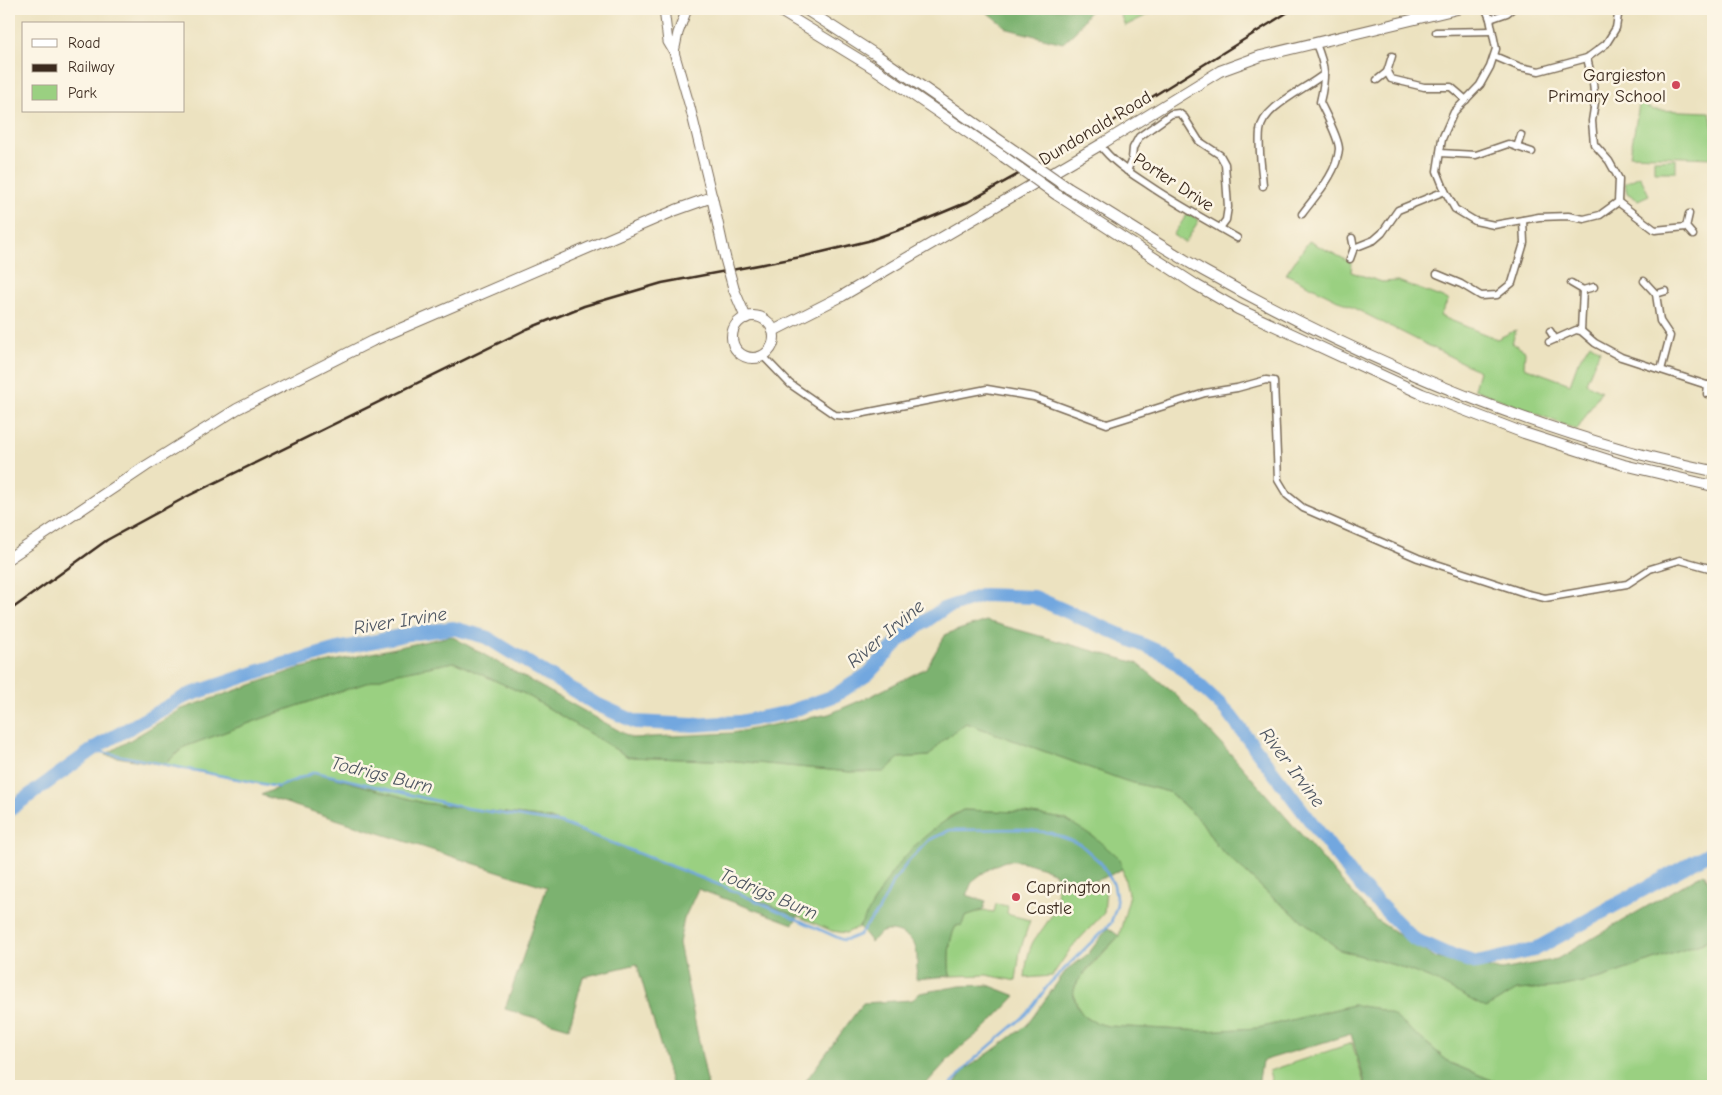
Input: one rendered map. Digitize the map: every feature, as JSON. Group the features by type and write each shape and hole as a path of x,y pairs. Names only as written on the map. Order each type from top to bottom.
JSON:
{"main road":[{"path":"664,9 668,42 674,52 690,107 725,257 734,290 746,318"},
{"path":"674,52 678,33 688,9"},
{"path":"777,9 875,69 1057,194 1196,285 1238,308 1422,394 1524,432 1624,465 1713,486"},
{"path":"805,9 874,54 1068,188 1203,271 1338,340 1432,383 1529,420 1620,449 1713,471"},
{"name":"Dundonald Road","path":"773,331 842,296 1100,145 1220,71 1261,56 1456,9"},
{"path":"9,558 146,466 236,409 372,342 676,210 712,197"},
{"path":"753,316 762,318 768,322 773,331 773,345 764,356 748,358 740,354 736,348 733,334 736,326 746,318 753,316"}],"street":[{"path":"1486,9 1496,49 1494,56 1480,85 1454,112 1442,139 1437,171 1444,192 1455,210 1475,221 1494,225 1539,217 1584,219 1600,215 1618,202"},
{"path":"1490,20 1508,13 1512,9"},
{"path":"1494,56 1520,67 1539,71 1587,58 1606,44 1616,28 1619,9"},
{"path":"1436,32 1492,30"},
{"path":"1302,214 1333,172 1339,148 1320,102 1325,81 1322,60 1316,44"},
{"path":"1377,80 1387,72 1392,56"},
{"path":"1587,58 1596,102 1592,121 1594,144 1609,161 1619,178 1618,202"},
{"path":"1387,72 1391,79 1406,84 1424,87 1452,87 1466,100"},
{"path":"1263,186 1260,132 1262,122 1271,111 1324,74"},
{"path":"1127,171 1132,159 1133,148 1139,137 1171,114 1179,113 1184,117 1199,141 1220,155 1225,164 1228,207 1226,220 1220,228"},
{"path":"1517,147 1521,135"},
{"path":"1440,153 1476,155 1508,144 1532,152"},
{"name":"Porter Drive","path":"1100,145 1106,154 1127,171 1237,238"},
{"path":"1354,248 1374,240 1382,233 1398,210 1444,192"},
{"path":"1618,202 1655,230 1686,227"},
{"path":"1686,227 1689,214"},
{"path":"1437,274 1462,284 1481,296 1497,295 1512,283 1524,243 1523,220"},
{"path":"1686,227 1693,235"},
{"path":"1350,258 1354,248 1352,238"},
{"path":"1644,281 1656,294 1660,321 1670,336 1660,370"},
{"path":"1571,282 1583,290 1594,287"},
{"path":"1581,331 1583,290"},
{"path":"1656,294 1666,291"},
{"path":"1550,331 1552,341 1576,330 1581,331 1595,343 1621,357 1711,386 1707,394"},
{"path":"764,356 790,384 835,415 848,416 987,390 1034,397 1107,424 1205,393 1237,388 1266,380 1274,381 1278,480 1287,495 1303,508 1418,558 1545,598 1627,584 1650,569 1680,560 1713,569"}],"green space":[{"path":"983,9 1091,9 1076,31 1063,43 1008,29"},
{"path":"1118,9 1159,9 1125,26"},
{"path":"1640,99 1647,107 1654,110 1710,112 1713,128 1713,158 1630,155"},
{"path":"1676,159 1676,172 1654,172 1654,160"},
{"path":"1640,176 1649,195 1638,200 1627,193 1625,183"},
{"path":"1188,213 1199,220 1185,243 1173,235"},
{"path":"1309,241 1352,263 1351,272 1382,282 1398,281 1448,300 1440,316 1497,339 1516,330 1512,343 1525,351 1524,367 1570,384 1578,362 1590,343 1600,350 1586,383 1601,391 1577,430 1474,389 1479,371 1286,274"},
{"path":"986,621 1137,663 1175,694 1229,752 1375,919 1435,958 1502,970 1557,959 1704,873 1713,890 1713,936 1703,943 1601,978 1559,987 1517,990 1486,1008 1436,981 1398,966 1340,950 1272,897 1217,846 1201,821 1169,792 1126,781 966,723 941,742 929,756 899,758 884,772 850,772 736,761 628,757 527,695 454,662 393,674 291,708 184,747 164,765 105,755 182,709 297,669 451,636 632,738 732,733 829,714 873,695 926,668 946,634"},
{"path":"454,662 527,695 628,757 736,761 850,772 899,758 929,756 941,742 966,723 1126,781 1169,792 1201,821 1217,846 1272,897 1340,950 1398,966 1436,981 1486,1007 1517,990 1559,987 1601,978 1703,943 1713,936 1713,1086 1506,1086 1450,1063 1428,1044 1353,1005 1258,1028 1204,1031 1108,1026 1096,1023 1082,1015 1073,991 1079,979 1119,936 1129,898 1120,859 1065,819 1018,812 963,810 949,817 875,903 859,927 846,933 832,931 548,818 423,803 315,772 278,787 164,765 184,747 291,708 393,674"},
{"path":"315,772 423,803 548,818 798,916 793,924 698,889 684,919 679,943 708,1086 672,1086 637,964 583,977 569,1028 505,1009 547,887 261,795"},
{"path":"963,810 1018,812 1065,819 1094,837 1120,859 1122,869 1098,880 1074,883 1056,880 1055,873 1025,862 1006,861 994,866 973,881 966,895 986,901 983,910 965,916 962,925 956,926 953,932 949,950 950,976 916,979 916,950 909,938 900,933 884,931 871,942 859,927 891,874 914,846 932,830"},
{"path":"1056,880 1077,884 1089,883 1106,890 1104,913 1071,948 1052,976 1025,978 1032,944 1055,907 1057,895"},
{"path":"996,904 1008,906 1007,913 1010,915 1030,920 1020,951 1016,981 987,975 950,976 949,950 951,937 956,926 962,925 965,916 983,911 994,912"},
{"path":"1108,928 1119,936 1086,970 1074,990 1075,1000 1080,1010 1093,1022 1108,1026 1204,1031 1258,1028 1353,1005 1375,1008 1393,1015 1450,1063 1506,1086 1366,1086 1351,1034 1262,1061 1258,1086 954,1086 963,1071 1027,1025 1065,972 1088,954"},
{"path":"988,985 1016,996 985,1028 956,1051 924,1086 802,1086 863,1003 912,1000 920,993 960,986"},
{"path":"1352,1043 1365,1086 1273,1086 1269,1071"}],"waterway":[{"name":"River Irvine","path":"9,810 101,744 186,696 260,671 337,649 409,634 453,628 486,637 594,703 636,722 693,725 739,722 785,713 834,696 868,674 902,638 943,609 984,595 1034,597 1168,656 1226,710 1356,881 1414,939 1447,954 1477,963 1534,950 1713,851"},
{"name":"Todrigs Burn","path":"92,750 278,787 315,772 466,808 561,823 727,888 843,940 859,935 879,910 892,884 907,863 929,840 950,830 1021,829 1051,833 1080,844 1101,863 1114,885 1117,904 1111,923 1050,983 1027,1014 970,1063 950,1086"}],"railway":[{"path":"9,611 107,540 186,497 527,329 584,306 662,283 801,257 868,241 968,202 1107,125 1293,9"}],"place":[{"name":"Gargieston Primary School","path":"1676,85"},
{"name":"Caprington Castle","path":"1016,897"}]}
